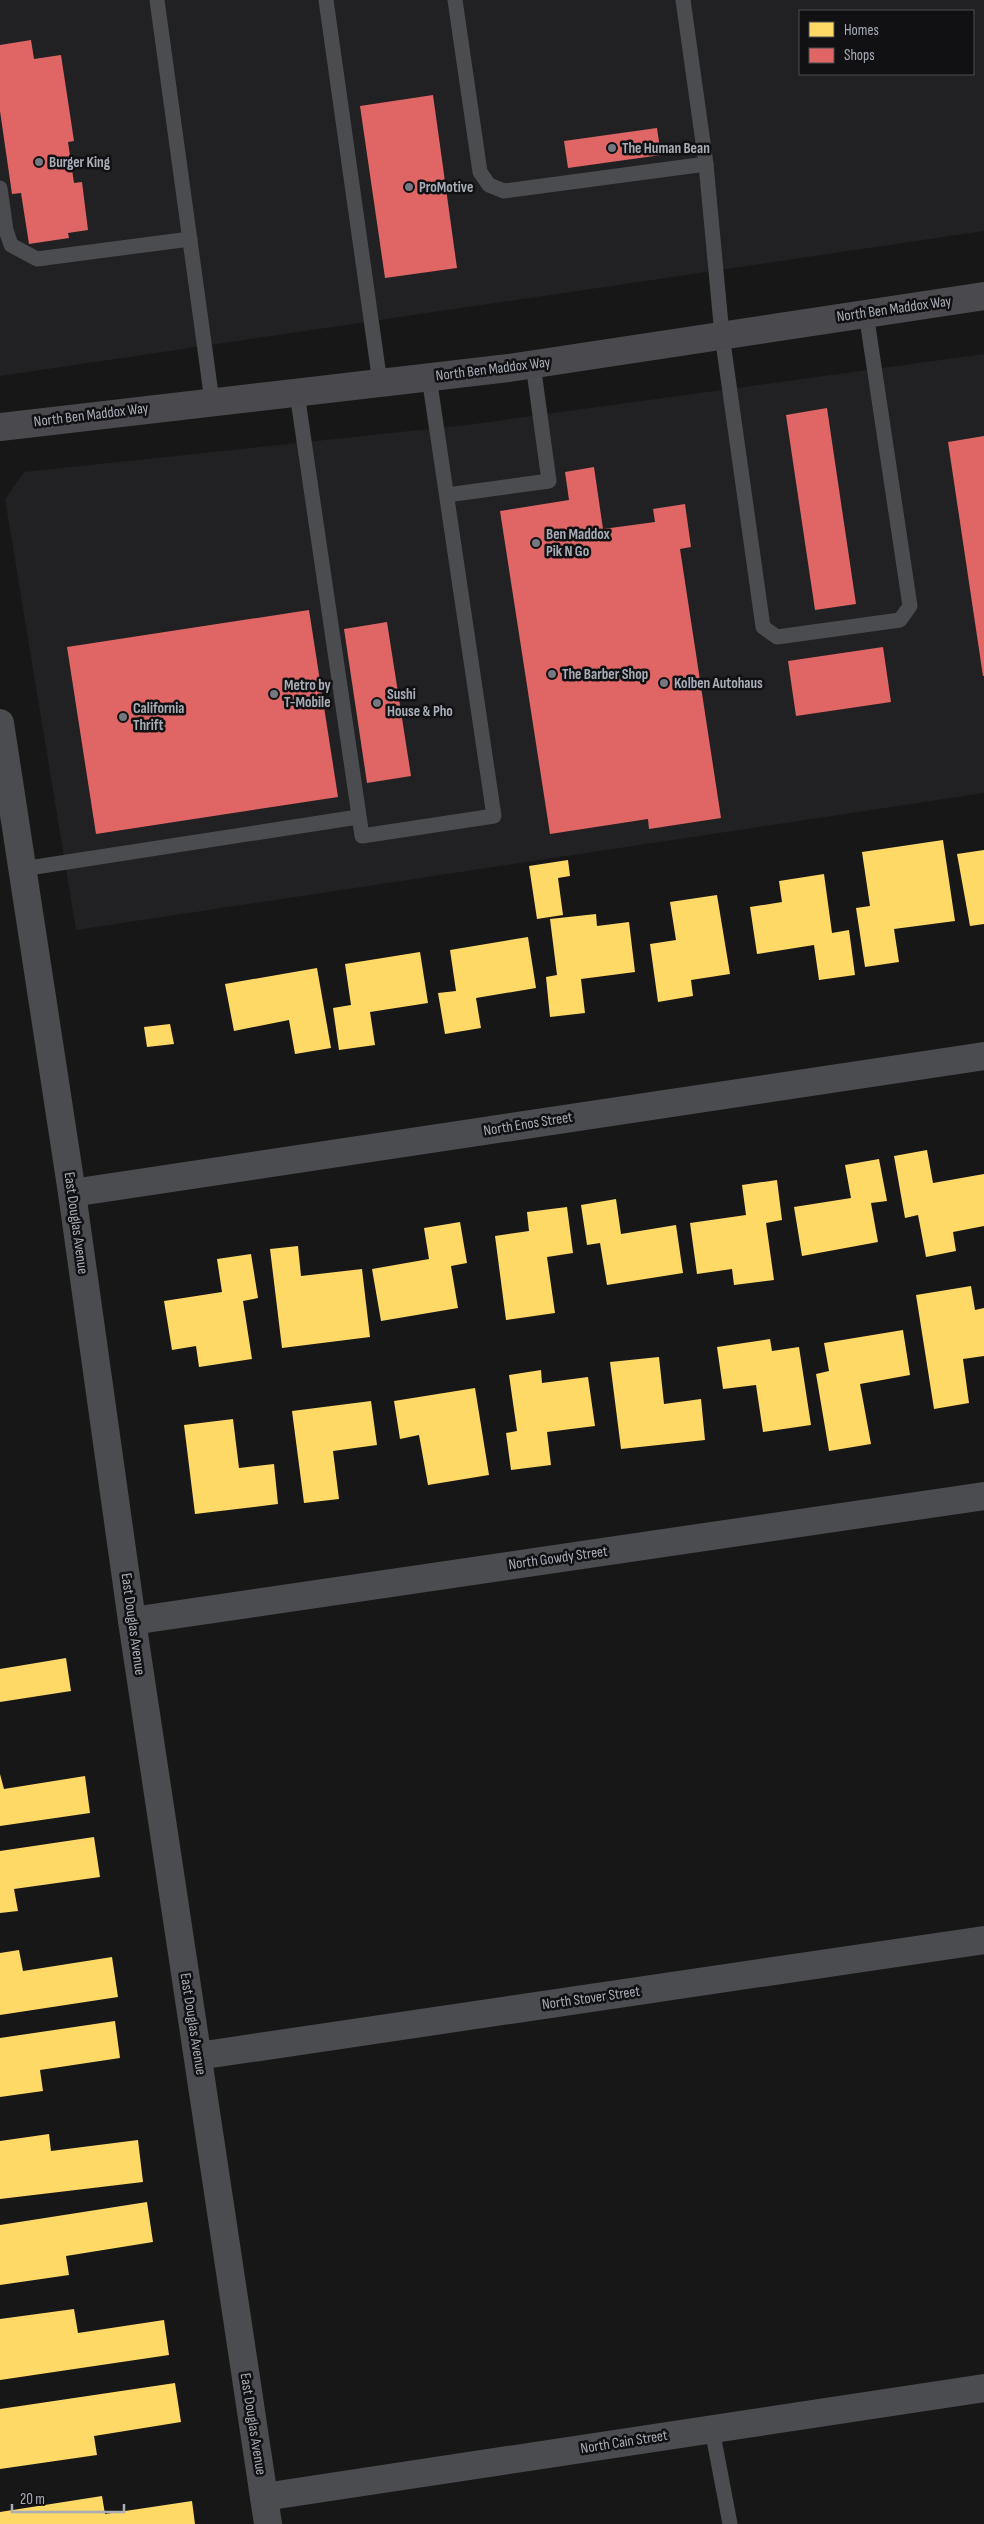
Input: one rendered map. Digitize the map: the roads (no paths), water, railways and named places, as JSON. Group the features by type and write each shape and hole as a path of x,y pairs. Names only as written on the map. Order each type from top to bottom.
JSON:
{"main road":[{"name":"North Ben Maddox Way","path":"0,427 533,364 984,296"}],"street":[{"name":"East Douglas Avenue","path":"0,723 72,1193 132,1621 268,2524"},
{"name":"North Enos Street","path":"72,1193 984,1056"},
{"name":"North Gowdy Street","path":"132,1621 984,1496"},
{"name":"North Stover Street","path":"198,2056 984,1940"},
{"name":"North Cain Street","path":"264,2497 984,2388"}],"lane":[{"path":"157,0 212,401"},
{"path":"326,0 380,383"},
{"path":"455,0 480,172 489,185 504,192 706,164"},
{"path":"683,0 706,164 722,335 763,627 777,637 900,620 910,606 866,313"},
{"path":"0,188 6,230 11,245 37,259 190,239"},
{"path":"447,495 549,481 533,364"},
{"path":"297,393 362,836 494,816 429,377"},
{"path":"22,869 358,818"},
{"path":"712,2429 730,2524"}],"place":[{"name":"The Human Bean","path":"612,148"},
{"name":"Burger King","path":"39,162"},
{"name":"ProMotive","path":"409,187"},
{"name":"Ben Maddox Pik N Go","path":"536,543"},
{"name":"The Barber Shop","path":"552,674"},
{"name":"Kolben Autohaus","path":"664,683"},
{"name":"Metro by T-Mobile","path":"274,694"},
{"name":"Sushi House & Pho","path":"377,703"},
{"name":"California Thrift","path":"123,717"}]}
